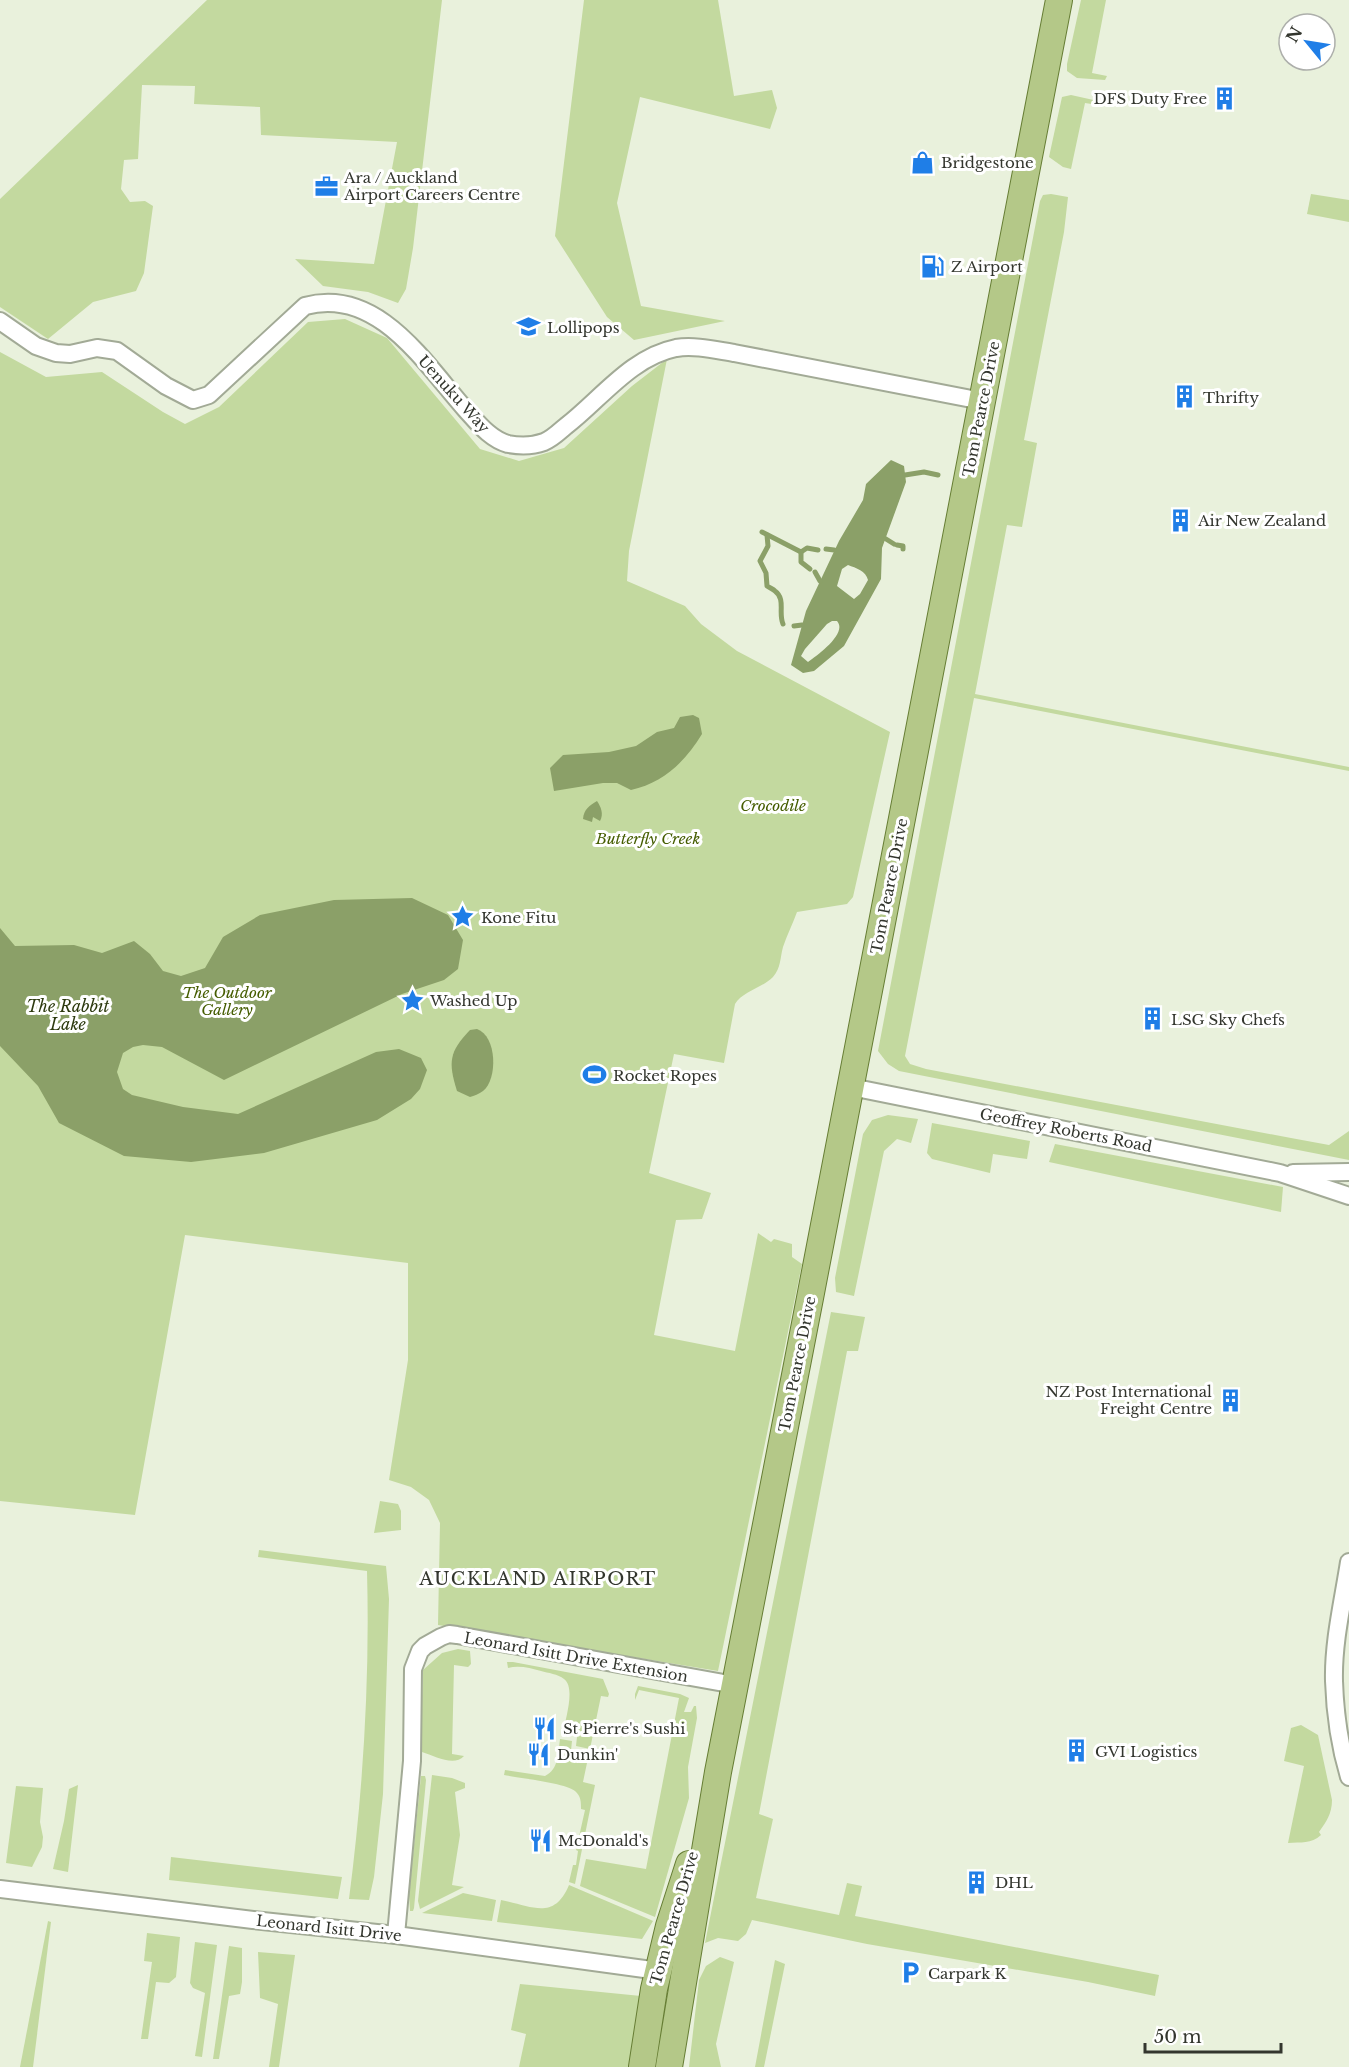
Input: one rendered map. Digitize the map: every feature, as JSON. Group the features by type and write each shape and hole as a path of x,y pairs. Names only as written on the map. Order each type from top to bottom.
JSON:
{"main road":[{"name":"Tom Pearce Drive","path":"669,2067 718,1772 1059,0"},
{"name":"Tom Pearce Drive","path":"642,2067 658,1971 669,1926 718,1772"}],"street":[{"name":"Uenuku Way","path":"0,321 36,346 56,353 70,354 97,348 117,351 166,386 193,400 209,395 305,306 316,303 346,305 372,315 403,336 482,428 502,442 525,446 548,440 580,416 641,363 675,348 694,347 746,355 982,401"},
{"name":"Geoffrey Roberts Road","path":"851,1087 1280,1173 1349,1196"},
{"name":"Geoffrey Roberts Road","path":"1280,1173 1349,1172"},
{"path":"1349,1562 1334,1681 1342,1752 1349,1777"},
{"name":"Leonard Isitt Drive Extension","path":"396,1935 412,1761 413,1669 420,1651 425,1646 441,1636 457,1635 735,1685"},
{"name":"Leonard Isitt Drive","path":"0,1889 396,1935 658,1971"}],"green space":[{"path":"207,0 442,0 413,248 406,289 398,303 368,292 323,286 295,259 374,264 397,142 261,135 260,107 194,104 195,86 142,85 138,159 124,160 121,189 130,202 145,201 153,206 144,273 136,291 93,302 48,339 0,307 0,199"},
{"path":"584,0 718,0 734,96 772,90 777,108 770,129 640,97 617,203 641,306 725,321 634,340 607,317 555,236"},
{"path":"1081,0 1106,0 1092,73 1107,76 1105,80 1077,78 1067,71"},
{"path":"1071,95 1098,101 1098,105 1085,103 1071,169 1063,167 1049,157 1062,97"},
{"path":"1311,194 1349,200 1349,222 1307,214"},
{"path":"1043,195 1068,197 1064,232 1024,440 1037,443 1022,527 1007,525 975,694 1349,767 1349,771 974,698 905,1056 910,1064 926,1069 1329,1145 1349,1131 1349,1160 899,1071 888,1064 878,1051 1040,201"},
{"path":"345,319 387,338 480,449 519,461 564,448 632,386 667,359 629,551 627,581 685,606 701,624 737,651 890,732 853,897 847,904 797,912 783,947 776,974 742,996 735,1004 724,1063 674,1054 649,1173 711,1193 702,1219 676,1220 654,1335 735,1351 758,1233 771,1242 774,1239 792,1244 792,1257 802,1264 718,1671 438,1625 440,1523 429,1500 411,1487 389,1480 408,1360 408,1263 185,1235 135,1515 0,1501 0,352 46,377 102,372 185,424 219,407 308,322"},
{"path":"888,1115 918,1119 911,1143 897,1139 884,1151 854,1296 836,1292 835,1278 863,1134 872,1120"},
{"path":"932,1123 1030,1141 1027,1159 993,1154 990,1173 932,1159 927,1153"},
{"path":"1055,1144 1283,1187 1281,1212 1049,1162"},
{"path":"831,1312 865,1317 858,1351 847,1351 759,1814 773,1819 756,1898 839,1915 847,1883 862,1886 855,1916 1159,1975 1155,1996 1088,1982 867,1944 752,1920 746,1934 738,1941 718,1938 705,1943"},
{"path":"380,1501 398,1504 401,1511 401,1530 374,1533"},
{"path":"259,1550 386,1566 389,1599 383,1794 374,1877 369,1900 349,1899 364,1735 367,1571 258,1557"},
{"path":"458,1649 470,1651 471,1664 468,1667 454,1665 452,1754 464,1756 450,1761 422,1752 420,1748 423,1670 442,1653"},
{"path":"507,1662 603,1679 609,1694 608,1697 601,1696 590,1749 576,1746 577,1737 563,1734 569,1696 569,1689 564,1679 529,1668 508,1668"},
{"path":"638,1686 680,1694 689,1698 684,1712 691,1712 696,1706 697,1718 688,1767 689,1798 655,1917 580,1886 586,1859 646,1869 679,1698 639,1690 635,1700"},
{"path":"1301,1725 1318,1735 1332,1805 1328,1818 1319,1832 1321,1835 1310,1841 1288,1843 1304,1766 1284,1761 1291,1728"},
{"path":"560,1739 572,1741 570,1760 587,1763 583,1782 595,1785 575,1884 569,1882 573,1865 576,1865 578,1851 576,1850 585,1810 581,1809 578,1795 570,1788 504,1775 505,1770 545,1776 550,1773 558,1755"},
{"path":"432,1775 465,1783 465,1788 455,1792 460,1835 452,1885 464,1887 420,1909 418,1901"},
{"path":"421,1776 425,1776 426,1780 414,1908 410,1911 409,1894"},
{"path":"78,1785 68,1872 53,1869 69,1789"},
{"path":"16,1786 43,1788 40,1822 42,1847 32,1867 6,1863"},
{"path":"171,1857 342,1877 338,1899 169,1880"},
{"path":"569,1885 653,1921 642,1939 497,1922 501,1900 532,1907 549,1907 563,1896"},
{"path":"463,1893 496,1900 492,1921 422,1913"},
{"path":"48,1921 51,1922 33,2067 20,2067"},
{"path":"147,1933 180,1937 176,1977 169,1983 156,1982 148,2039 141,2039 152,1962 144,1961"},
{"path":"195,1942 217,1945 202,2057 195,2056 205,1993 193,1988 190,1983"},
{"path":"229,1946 242,1948 242,1982 240,1994 229,1996 219,2059 213,2059"},
{"path":"258,1952 295,1955 279,2067 269,2067 278,2004 260,1998"},
{"path":"720,1957 734,1962 716,2044 721,2067 689,2067 699,1980 706,1966"},
{"path":"775,1960 785,1964 764,2067 755,2067"},
{"path":"520,1984 641,1996 630,2067 519,2067 526,2034 511,2030"}],"water":[{"path":"891,460 904,466 906,482 882,548 881,579 844,646 814,671 803,673 791,665 806,611 839,541 863,500 866,484","holes":["848,565 863,572 868,580 860,594 854,599 837,586 842,569","832,621 837,621 839,631 824,649 808,662 801,656 805,649"]},
{"path":"693,715 699,718 702,734 681,762 663,777 631,790 617,783 603,783 554,791 550,768 563,755 609,752 636,746 657,732 674,728 680,717"},
{"path":"597,801 602,811 600,821 593,817 592,822 583,819 587,808"},
{"name":"The Rabbit Lake","path":"412,898 448,915 463,940 458,969 444,980 402,994 224,1080 162,1047 143,1045 133,1047 123,1053 117,1072 123,1089 132,1095 183,1107 238,1114 376,1052 399,1049 421,1058 427,1070 420,1089 411,1099 377,1120 264,1153 191,1162 124,1156 59,1123 38,1086 0,1046 0,928 15,946 74,945 102,953 134,941 150,954 163,971 181,976 205,968 223,937 260,915 334,900"},
{"path":"477,1029 484,1033 492,1049 493,1068 488,1085 481,1092 470,1097 457,1091 452,1072 452,1058 463,1038 470,1030"}],"waterway":[{"path":"905,475 924,472 938,475"},
{"path":"762,532 801,552 807,548 818,550"},
{"path":"767,535 768,546 760,561 766,573 767,586 780,598 783,624"},
{"path":"886,539 894,544"},
{"path":"897,545 903,546 903,549"},
{"path":"826,549 834,550"},
{"path":"801,552 801,562 810,569"},
{"path":"815,572 820,581"},
{"path":"794,626 802,625"}],"place":[{"name":"DFS Duty Free","path":"1225,98"},
{"name":"Bridgestone","path":"923,162"},
{"name":"Ara / Auckland Airport Careers Centre","path":"326,186"},
{"name":"Z Airport","path":"933,266"},
{"name":"Lollipops","path":"529,327"},
{"name":"Thrifty","path":"1185,397"},
{"name":"Air New Zealand","path":"1180,520"},
{"name":"Kone Fitu","path":"463,917"},
{"name":"Washed Up","path":"412,1000"},
{"name":"LSG Sky Chefs","path":"1153,1019"},
{"name":"Rocket Ropes","path":"595,1075"},
{"name":"NZ Post International Freight Centre","path":"1230,1400"},
{"name":"St Pierre's Sushi","path":"545,1728"},
{"name":"GVI Logistics","path":"1077,1751"},
{"name":"Dunkin'","path":"539,1754"},
{"name":"McDonald's","path":"540,1840"},
{"name":"DHL","path":"977,1882"},
{"name":"Carpark K","path":"910,1973"}],"district":[{"name":"AUCKLAND AIRPORT","path":"538,1579"}],"park label":[{"name":"Crocodile","path":"773,805"},
{"name":"Butterfly Creek","path":"648,838"},
{"name":"The Outdoor Gallery","path":"227,1000"}]}
